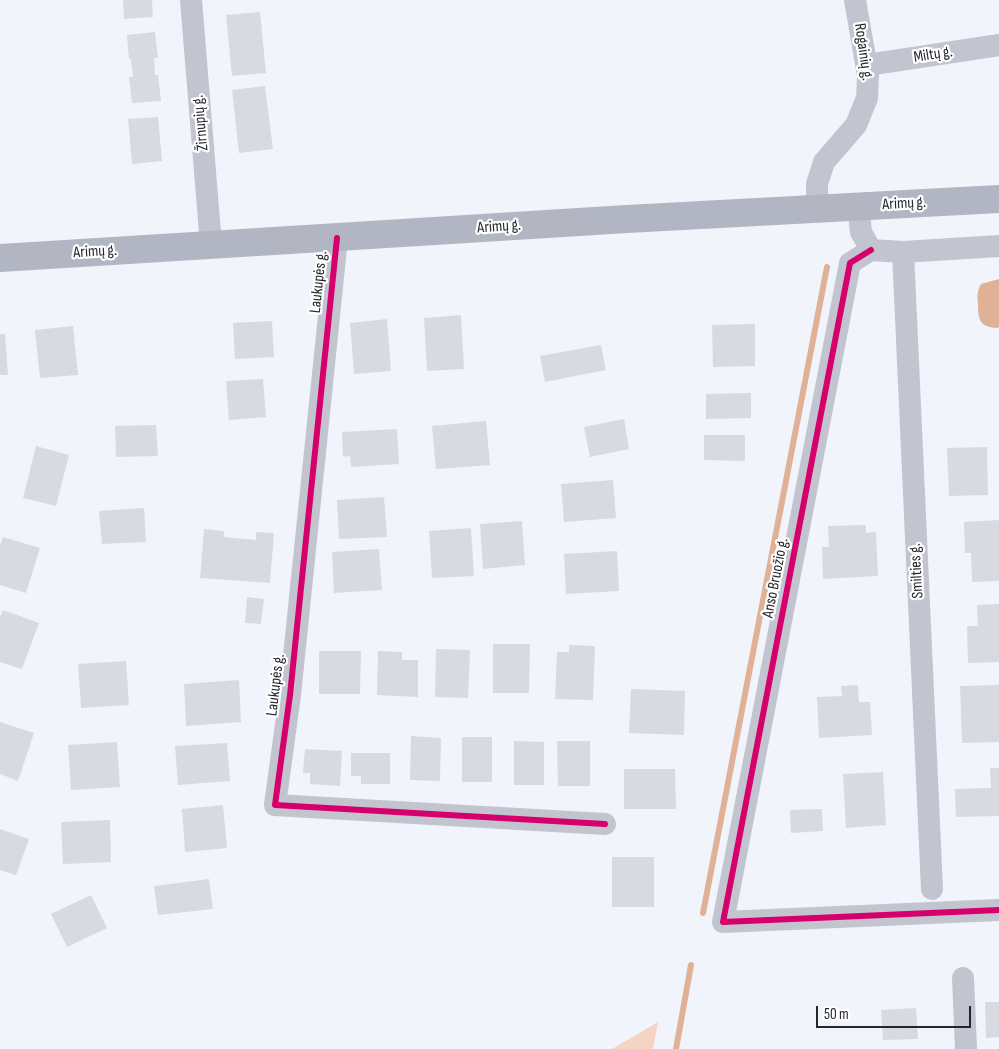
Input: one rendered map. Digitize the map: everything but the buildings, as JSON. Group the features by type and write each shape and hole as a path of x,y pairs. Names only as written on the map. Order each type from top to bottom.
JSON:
{"main road":[{"name":"Arimų g.","path":"0,258 627,219 999,199"}],"street":[{"name":"Žirnupių g.","path":"191,0 211,245"},
{"name":"Rogainių g.","path":"817,208 817,184 824,162 856,125 868,98 867,65 856,0"},
{"name":"Miltų g.","path":"867,65 999,45"},
{"path":"858,206 861,232 871,250 903,252 999,246"},
{"name":"Laukupės g.","path":"337,238 290,695 275,805 605,824"},
{"name":"Anso Bruožio g.","path":"871,250 850,263 723,922 999,910"},
{"name":"Smilties g.","path":"903,252 932,889"},
{"path":"963,978 966,1049"}],"shaded area":[{"path":"999,279 999,327 997,328 987,326 981,322 977,296 981,284"},
{"path":"658,1022 653,1049 612,1049"}],"waterway":[{"path":"703,913 827,267"},
{"path":"676,1049 691,965"}],"cycle path":[{"path":"337,238 290,695 275,805 605,824"},
{"path":"871,250 850,263 723,922 999,910"}]}
